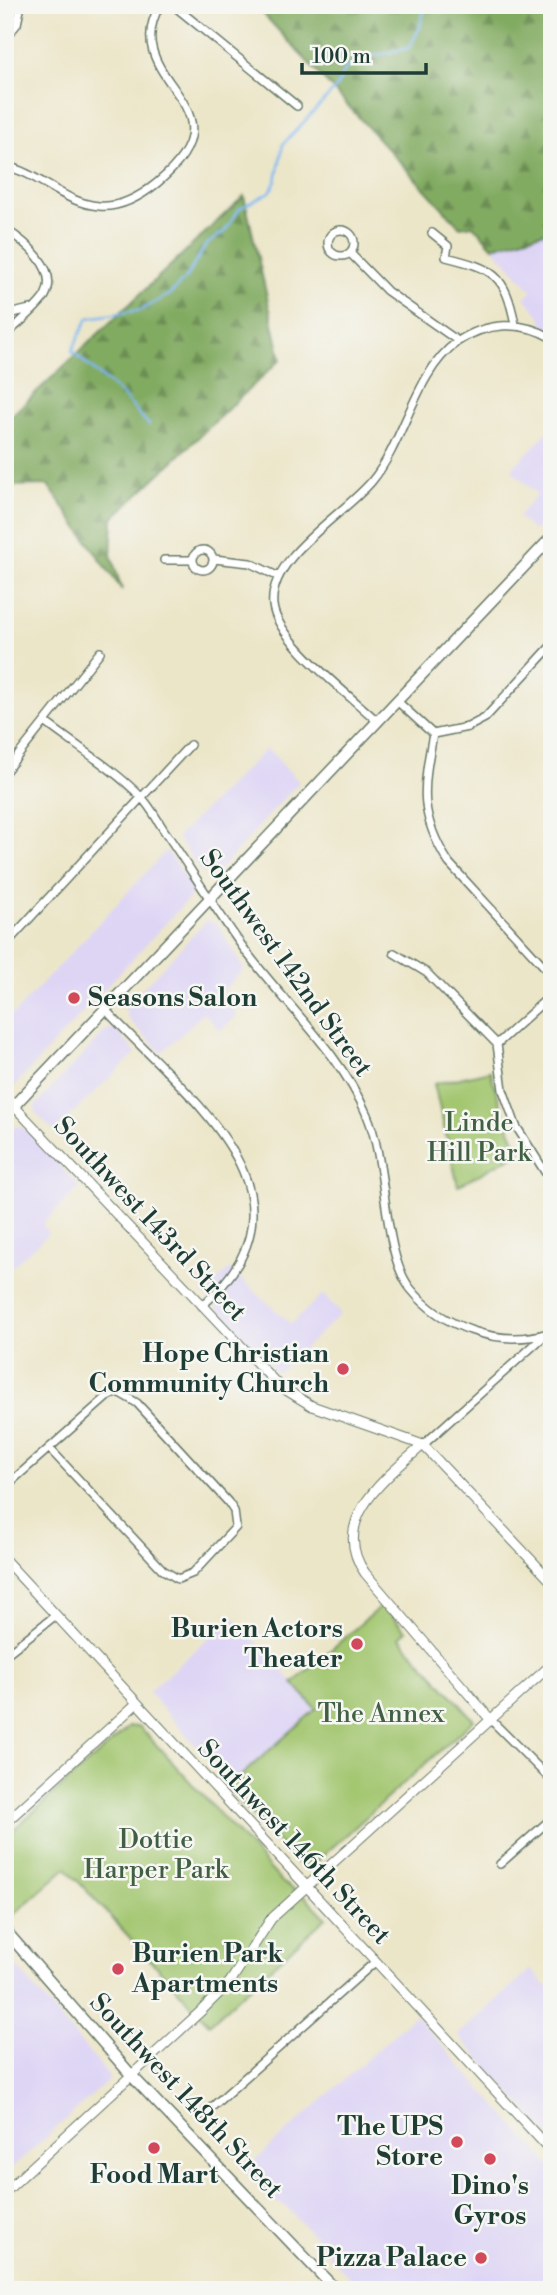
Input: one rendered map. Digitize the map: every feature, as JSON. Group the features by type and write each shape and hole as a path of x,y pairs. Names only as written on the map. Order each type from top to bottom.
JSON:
{"main road":[{"path":"5,1115 552,537"},
{"name":"Southwest 148th Street","path":"5,1930 132,2076 336,2290"}],"street":[{"path":"5,39 17,24 21,5"},
{"path":"5,166 68,198 99,206 113,206 132,200 172,170 187,150 192,125 185,102 157,65 149,42 149,30 160,5"},
{"path":"173,5 297,106"},
{"path":"5,229 25,243 45,269 47,291 5,335"},
{"path":"432,233 448,246 446,257 481,266 500,279 510,299 515,324"},
{"path":"350,253 387,291 458,341"},
{"path":"5,315 31,309"},
{"path":"378,722 281,630 273,608 277,576 293,556 346,509 373,480 407,424 432,368 458,341 488,328 515,324 533,328 552,338"},
{"path":"193,560 195,553 205,549 214,559"},
{"path":"214,559 250,563 277,576"},
{"path":"164,560 193,560 202,570 209,569 214,559"},
{"path":"433,734 468,727 485,718 552,645"},
{"path":"5,772 100,652"},
{"path":"397,701 433,734"},
{"name":"Southwest 142nd Street","path":"45,722 142,797 209,899 273,987 340,1065 355,1090 378,1148 394,1251 411,1288 432,1311 460,1327 503,1337 526,1338 550,1333"},
{"path":"433,734 423,790 429,827 437,845 449,863 552,975"},
{"path":"5,945 190,745"},
{"path":"394,953 427,973 497,1044 503,1090 516,1126 552,1183"},
{"path":"497,1044 552,994"},
{"path":"105,1009 213,1122 229,1143 246,1180 254,1226 245,1255 225,1286 202,1306"},
{"name":"Southwest 143rd Street","path":"14,1106 278,1385 295,1397 423,1445 552,1582"},
{"path":"550,1333 378,1485 360,1508 355,1527 354,1550 361,1567 490,1719 552,1781"},
{"path":"5,1487 49,1448 114,1393 125,1394 137,1403 228,1502 237,1519 232,1534 192,1573 178,1579 163,1570 49,1448"},
{"name":"Southwest 146th Street","path":"5,1560 552,2152"},
{"path":"5,1655 56,1615"},
{"path":"5,2192 230,1982 271,1919 552,1664"},
{"path":"5,1823 136,1704"},
{"path":"500,1864 552,1818"},
{"path":"203,2115 376,1961"}],"shaded area":[{"path":"552,230 552,329 544,326 540,316 525,298 532,291 493,247"},
{"path":"552,427 552,513 534,531 518,517 537,494 511,470"},
{"path":"267,748 299,782 217,873 201,872 177,837"},
{"path":"167,850 192,889 191,896 5,1096 5,1011 7,1009 13,1015"},
{"path":"207,920 217,924 244,969 219,995 238,1015 220,1031 204,1013 161,1053 127,1017 125,1007"},
{"path":"107,1029 115,1029 136,1053 54,1131 36,1114 35,1106"},
{"path":"16,1126 23,1127 80,1187 42,1225 48,1232 46,1236 5,1273 5,1133"},
{"path":"230,1269 291,1324 323,1294 341,1314 277,1373 203,1293"},
{"path":"233,1616 317,1709 231,1785 148,1692"},
{"path":"5,1953 109,2076 109,2080 5,2174"},
{"path":"531,1969 547,1987 552,1983 552,2139 458,2035"},
{"path":"415,2015 552,2168 552,2290 361,2290 317,2239 284,2205 273,2201 245,2170"}],"green space":[{"path":"255,5 552,5 552,230 493,247 473,225 460,227"},
{"path":"244,196 281,359 113,518 111,555 122,590 48,485 5,486 5,422"},
{"name":"Linde Hill Park","path":"490,1071 503,1113 520,1152 458,1186 434,1084"},
{"name":"The Annex","path":"382,1605 406,1631 399,1637 474,1720 315,1863 302,1868 227,1788 316,1709 293,1683"},
{"name":"Dottie Harper Park","path":"139,1726 282,1882 307,1898 326,1918 209,2024 66,1868 12,1916 5,1909 5,1837 129,1727"}],"waterway":[{"path":"149,425 121,394 72,351 88,318 141,310 170,294 186,278 206,245 225,231 240,208 270,192 276,181 283,144 336,88 346,68 359,59 409,48 420,27 425,5"}],"place":[{"name":"Seasons Salon","path":"74,998"},
{"name":"Hope Christian Community Church","path":"343,1369"},
{"name":"Burien Actors Theater","path":"357,1644"},
{"name":"Burien Park Apartments","path":"118,1969"},
{"name":"The UPS Store","path":"457,2142"},
{"name":"Food Mart","path":"154,2148"},
{"name":"Dino's Gyros","path":"490,2159"},
{"name":"Pizza Palace","path":"481,2258"}]}
